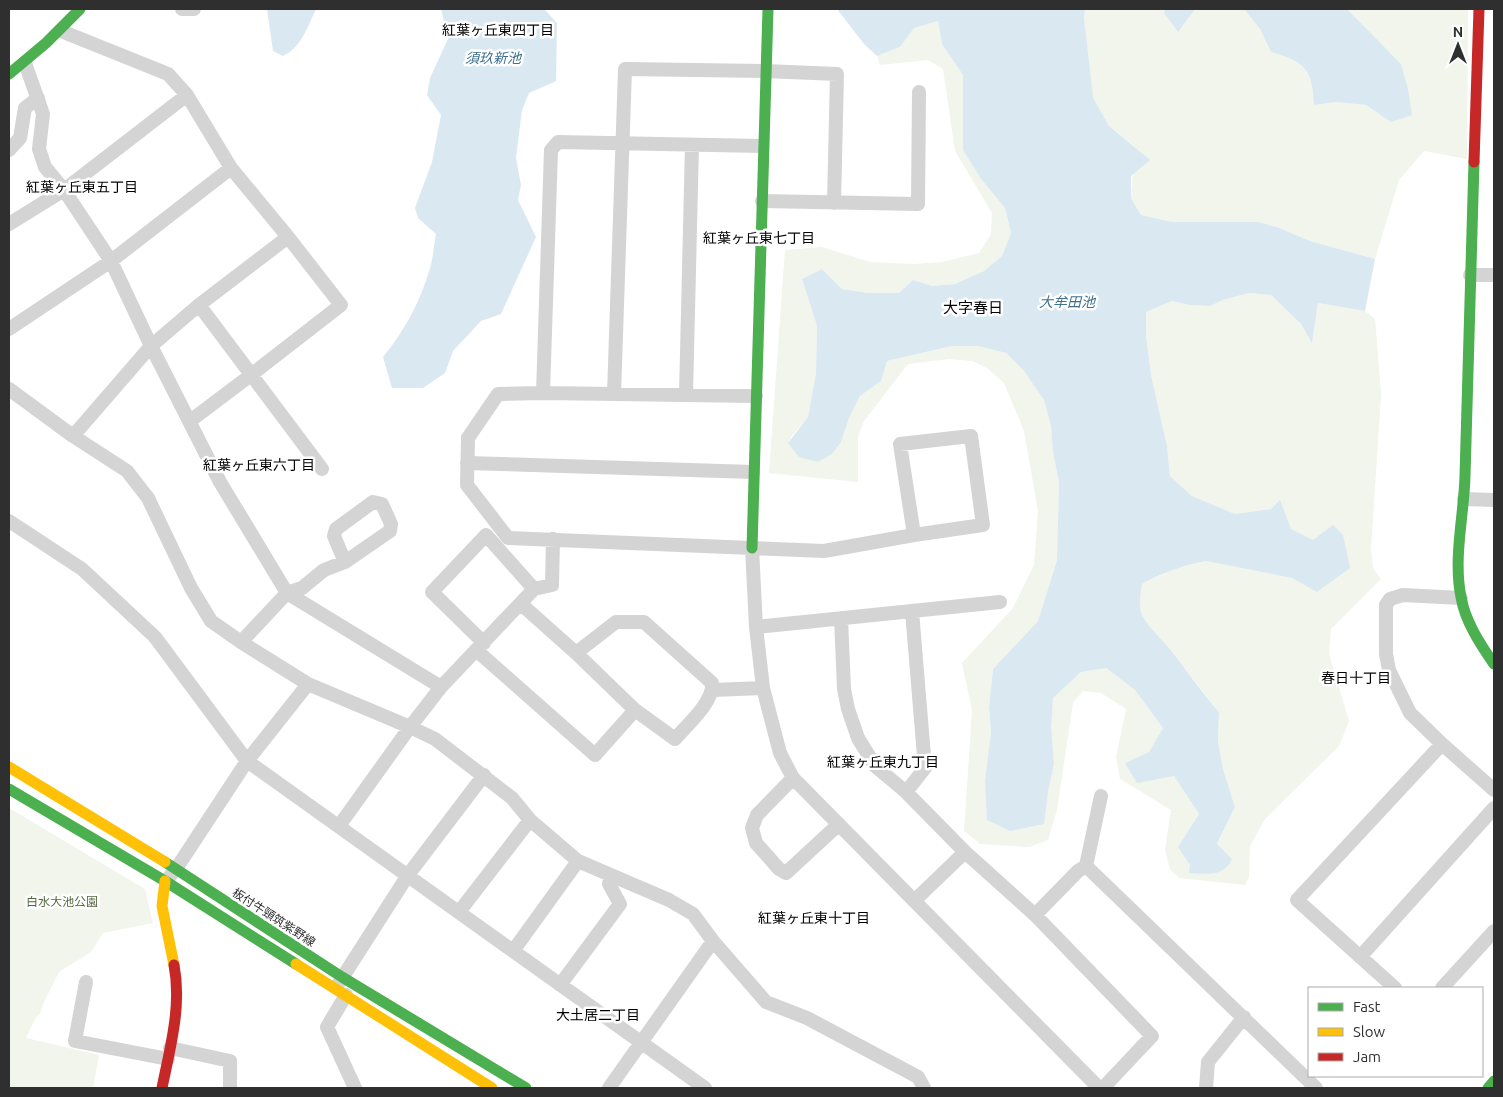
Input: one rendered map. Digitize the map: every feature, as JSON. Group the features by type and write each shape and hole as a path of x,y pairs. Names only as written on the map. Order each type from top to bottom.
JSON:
{"street":[{"path":"9,74 61,31 80,9"},
{"path":"182,9 194,9"},
{"path":"768,9 762,146 752,548 756,627 763,688 780,754 794,778 1101,1088 1152,1036 1035,915 965,852 906,792 875,766 858,738 848,709 844,689 841,618"},
{"path":"1479,9 1464,499 1460,571 1461,598 1477,640 1494,664"},
{"path":"61,31 168,74 187,95 231,168 341,305 190,421"},
{"path":"25,62 43,114 39,149 45,167 64,190 111,262 150,346 220,482 287,593 441,686"},
{"path":"614,394 625,69 837,74 834,204"},
{"path":"762,201 834,204 918,204 919,92"},
{"path":"9,224 64,190 187,95"},
{"path":"9,150 20,138 25,108 38,98"},
{"path":"543,394 550,150 558,142 762,146"},
{"path":"686,395 692,145"},
{"path":"9,330 111,262 231,168"},
{"path":"73,436 150,346 288,237"},
{"path":"1470,275 1494,275"},
{"path":"199,306 322,469"},
{"path":"9,389 73,436 127,471 148,498 191,588 211,621 308,684 410,727 435,740 484,775 512,798 530,820 578,861 669,900 693,914 713,942 766,1002 807,1018 918,1077 924,1088"},
{"path":"756,396 498,394 468,438 467,485 508,538 824,552 983,524 971,436 900,444 914,535"},
{"path":"468,463 754,472"},
{"path":"1464,499 1494,500"},
{"path":"241,642 287,593 302,588 324,570 345,562 390,531 391,524 382,504 373,502 336,529 334,536 345,562"},
{"path":"9,521 82,568 156,637 247,761 705,1088"},
{"path":"534,589 486,535 432,592 480,646 595,755 635,710"},
{"path":"339,826 441,686 534,589 552,585 553,539"},
{"path":"1461,598 1403,595 1390,598 1386,605 1386,654 1389,670 1410,713 1494,790"},
{"path":"756,627 1000,602"},
{"path":"521,604 576,653 635,710 675,739 708,701 713,690 712,683 644,622 616,622 576,653"},
{"path":"906,792 925,768 912,611"},
{"path":"162,1088 178,996 162,906 165,881 176,870 247,761 308,684"},
{"path":"713,690 763,688"},
{"path":"1394,987 1298,900 1442,744"},
{"name":"板付牛頸筑紫野線","path":"9,768 176,870 476,1084 492,1088"},
{"path":"355,1088 327,1027 341,987 408,875 484,775"},
{"path":"794,778 757,815 752,828 756,843 779,869 786,873 839,824"},
{"name":"板付牛頸筑紫野線","path":"9,789 341,987 526,1088"},
{"path":"1035,915 1078,871 1086,866 1101,796"},
{"path":"1360,957 1494,808"},
{"path":"458,912 530,820"},
{"path":"914,901 965,852"},
{"path":"513,951 578,861"},
{"path":"1086,866 1316,1088"},
{"path":"560,985 620,904 609,884 611,875"},
{"path":"1443,987 1494,931"},
{"path":"609,1088 713,942"},
{"path":"86,982 75,1041 230,1062 230,1088"},
{"path":"1206,1088 1208,1062 1244,1017"},
{"path":"1488,1088 1494,1081"}],"green space":[{"path":"1085,9 1165,9 1164,13 1178,32 1195,9 1244,9 1260,29 1271,52 1292,59 1305,68 1311,83 1314,105 1335,102 1366,105 1391,122 1401,64 1347,9 1468,9 1467,159 1424,151 1399,180 1375,259 1310,241 1277,227 1258,222 1172,222 1141,215 1131,198 1135,147 1109,126 1092,98 1084,17"},
{"path":"938,21 942,44 963,75 963,150 981,179 1005,208 1011,233 1002,256 984,271 955,284 932,286 913,280 899,293 868,293 842,289 822,269 802,279 817,326 816,373 808,417 788,443 841,442 849,418 860,396 881,381 887,361 952,346 978,346 1006,353 1024,371 1044,400 1051,426 1053,452 1059,483 1057,560 1038,621 993,669 989,707 991,733 985,780 1048,792 1054,764 1050,727 1053,698 1081,672 1106,668 1135,690 1163,728 1149,752 1126,763 1174,776 1199,814 1178,847 1232,859 1217,845 1235,807 1223,769 1218,741 1219,712 1145,620 1140,608 1142,584 1173,570 1206,561 1292,578 1317,591 1313,541 1291,529 1271,509 1235,514 1192,496 1170,476 1167,446 1151,375 1146,335 1146,312 1172,301 1189,305 1210,306 1223,300 1249,293 1271,295 1301,324 1312,342 1318,303 1365,311 1375,319 1381,394 1371,550 1373,568 1381,579 1331,629 1329,654 1349,721 1339,746 1265,819 1250,846 1249,877 1245,885 1179,878 1170,869 1165,850 1171,810 1120,779 1116,757 1126,709 1101,693 1083,691 1073,703 1057,810 1048,840 1029,847 980,844 964,831 972,711 962,663 1013,608 1034,565 1038,511 1024,431 1004,383 987,368 972,361 949,359 908,364 864,421 858,436 858,482 769,473 785,250 822,247 870,262 914,264 942,262 979,253 991,234 992,213 955,151 943,69 928,60 880,65 877,56 900,47 914,28"},
{"name":"白水大池公園","path":"9,808 145,889 153,923 103,933 91,952 59,972 40,1014 36,1017 26,1038 99,1055 93,1088 9,1088"}],"water":[{"path":"267,9 316,9 307,29 295,48 283,56 273,51"},
{"name":"須玖新池","path":"441,9 544,9 557,23 556,81 529,93 522,110 516,158 521,185 518,200 536,237 501,314 481,321 453,351 445,373 423,388 392,388 383,357 405,326 417,304 431,264 436,234 418,218 415,208 432,162 441,115 427,95 430,78 448,39"},
{"name":"大牟田池","path":"837,9 1085,9 1084,17 1093,98 1109,126 1150,160 1131,176 1131,198 1141,215 1172,222 1258,222 1277,227 1310,241 1375,259 1365,311 1318,303 1312,343 1301,324 1271,295 1249,293 1223,300 1210,306 1189,305 1172,301 1146,312 1146,335 1151,375 1167,446 1170,476 1192,496 1235,514 1271,509 1280,500 1291,529 1313,540 1333,525 1343,535 1350,568 1317,592 1292,578 1206,561 1173,570 1142,584 1140,608 1145,620 1219,712 1218,741 1223,769 1235,807 1217,844 1232,859 1229,865 1219,872 1208,874 1189,873 1190,865 1178,847 1199,814 1174,776 1137,783 1125,763 1149,752 1163,728 1135,690 1106,668 1081,672 1053,698 1051,727 1054,764 1044,824 1010,831 987,820 985,780 991,733 989,707 993,669 1038,621 1057,560 1059,483 1053,452 1051,426 1044,400 1024,371 1006,353 978,346 952,346 887,361 881,381 860,396 849,418 841,442 832,454 818,462 799,457 788,443 808,417 816,373 817,326 802,279 822,269 842,289 868,293 899,293 913,280 932,286 955,284 984,271 1002,256 1011,233 1005,208 981,179 963,150 963,75 942,44 938,21 914,28 900,47 877,56 864,44"},
{"path":"1165,9 1195,9 1178,32 1164,13"},
{"path":"1244,9 1347,9 1401,64 1408,89 1412,115 1391,122 1366,105 1335,102 1314,105 1311,83 1304,68 1292,59 1271,52 1260,29"}],"traffic: fast":[{"path":"9,74 46,43 80,9"},
{"path":"752,548 768,9"},
{"path":"1474,162 1465,476 1458,567 1461,597 1466,615 1478,640 1494,664"},
{"path":"9,789 165,881 296,964"},
{"path":"165,862 342,977 526,1088"},
{"path":"1488,1088 1494,1081"}],"traffic: slow":[{"path":"9,767 165,862"},
{"path":"165,881 162,906 174,965"},
{"path":"296,964 492,1088"}],"traffic: jam":[{"path":"1474,162 1479,9"},
{"path":"162,1088 176,1011 177,996 174,965"}],"district":[{"name":"紅葉ヶ丘東四丁目","path":"498,30"},
{"name":"紅葉ヶ丘東五丁目","path":"82,187"},
{"name":"紅葉ヶ丘東七丁目","path":"759,238"},
{"name":"大字春日","path":"973,307"},
{"name":"紅葉ヶ丘東六丁目","path":"259,465"},
{"name":"春日十丁目","path":"1356,678"},
{"name":"紅葉ヶ丘東九丁目","path":"883,762"},
{"name":"紅葉ヶ丘東十丁目","path":"814,918"},
{"name":"大土居二丁目","path":"598,1015"}]}
